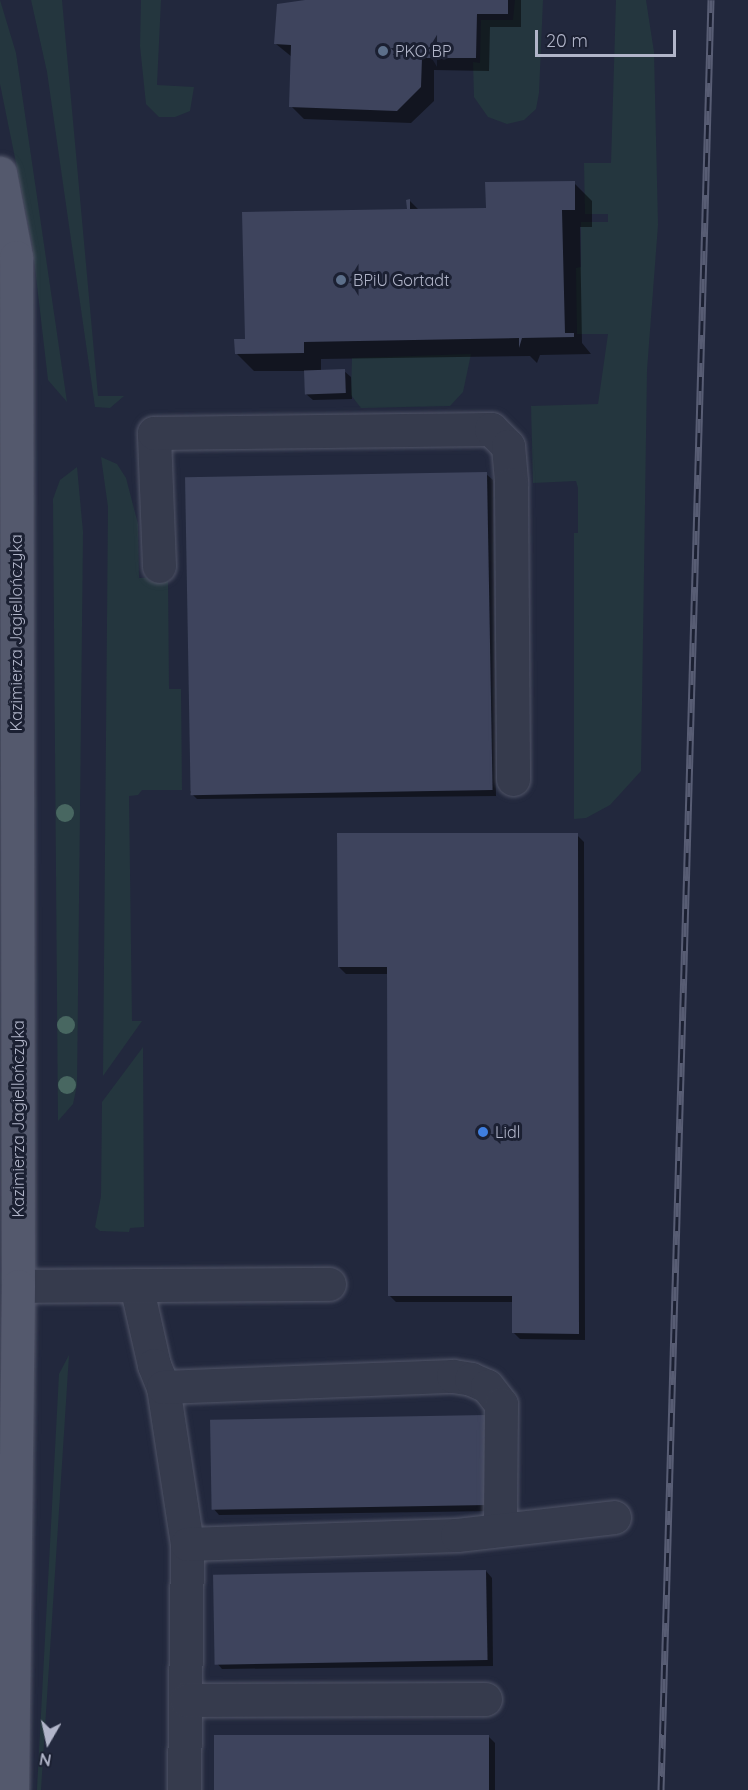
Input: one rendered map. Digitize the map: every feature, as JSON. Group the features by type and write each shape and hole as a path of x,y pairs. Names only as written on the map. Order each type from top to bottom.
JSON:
{"main road":[{"name":"Kazimierza Jagiellończyka","path":"0,173 16,257 14,448 18,1286 12,1790"},
{"name":"Kazimierza Jagiellończyka","path":"0,392 14,448"}],"lane":[{"path":"159,566 154,433 491,429 508,446 511,484 513,779"},
{"path":"18,1286 329,1284"},
{"path":"136,1285 154,1365 163,1387 187,1544 184,1790"},
{"path":"163,1387 453,1376 471,1379 487,1386 501,1404 500,1527"},
{"path":"187,1544 457,1535 500,1527 614,1517"},
{"path":"186,1700 485,1699"}],"shaded area":[{"path":"0,0 16,53 67,402 48,380 32,242 0,84"},
{"path":"31,0 62,0 98,396 124,396 110,408 95,407 47,72"},
{"path":"141,0 161,0 157,85 194,87 190,111 175,117 159,117 146,104 140,46"},
{"path":"515,0 543,0 539,93 536,109 524,120 507,124 488,117 474,97 473,62 480,63 481,20 513,20"},
{"path":"616,0 646,0 654,52 658,225 647,370 641,771 610,805 586,818 574,819 574,533 578,533 578,488 576,481 533,483 531,406 598,404 608,334 577,334 576,268 581,267 581,222 608,222 608,214 585,214 584,163 611,163"},
{"path":"471,354 463,392 450,406 361,408 351,395 352,358"},
{"path":"101,457 117,464 126,478 138,524 139,578 168,577 169,689 181,689 182,790 142,790 138,795 129,796 132,1021 142,1021 103,1076 108,507"},
{"path":"77,467 83,532 77,1085 73,1104 58,1121 53,499 60,480"},
{"path":"143,1047 144,1227 130,1228 129,1232 100,1231 95,1227 101,1196 102,1102"},
{"path":"69,1355 41,1790 37,1790 59,1374"}],"building":[{"name":"PKO BP","path":"305,0 508,0 508,14 477,14 476,58 422,58 421,87 397,111 289,107 291,45 274,44 277,4"},
{"path":"575,181 575,210 562,210 565,333 574,333 574,337 522,338 519,348 519,338 304,342 304,353 235,354 234,339 245,339 242,212 407,209 406,200 410,199 410,209 486,208 485,182"},
{"path":"345,369 346,393 305,394 304,370"},
{"path":"487,472 493,790 191,795 185,477"},
{"name":"Lidl","path":"337,833 578,833 579,1334 512,1333 512,1296 388,1296 387,967 338,967"},
{"path":"486,1415 488,1505 212,1510 210,1420"},
{"path":"486,1570 488,1660 215,1665 213,1575"},
{"path":"214,1735 489,1735 489,1790 214,1790"}],"railway":[{"path":"661,1790 711,0"}],"place":[{"name":"PKO BP","path":"383,51"},
{"name":"BPiU Gortadt","path":"341,280"},
{"name":"Lidl","path":"483,1132"}]}
